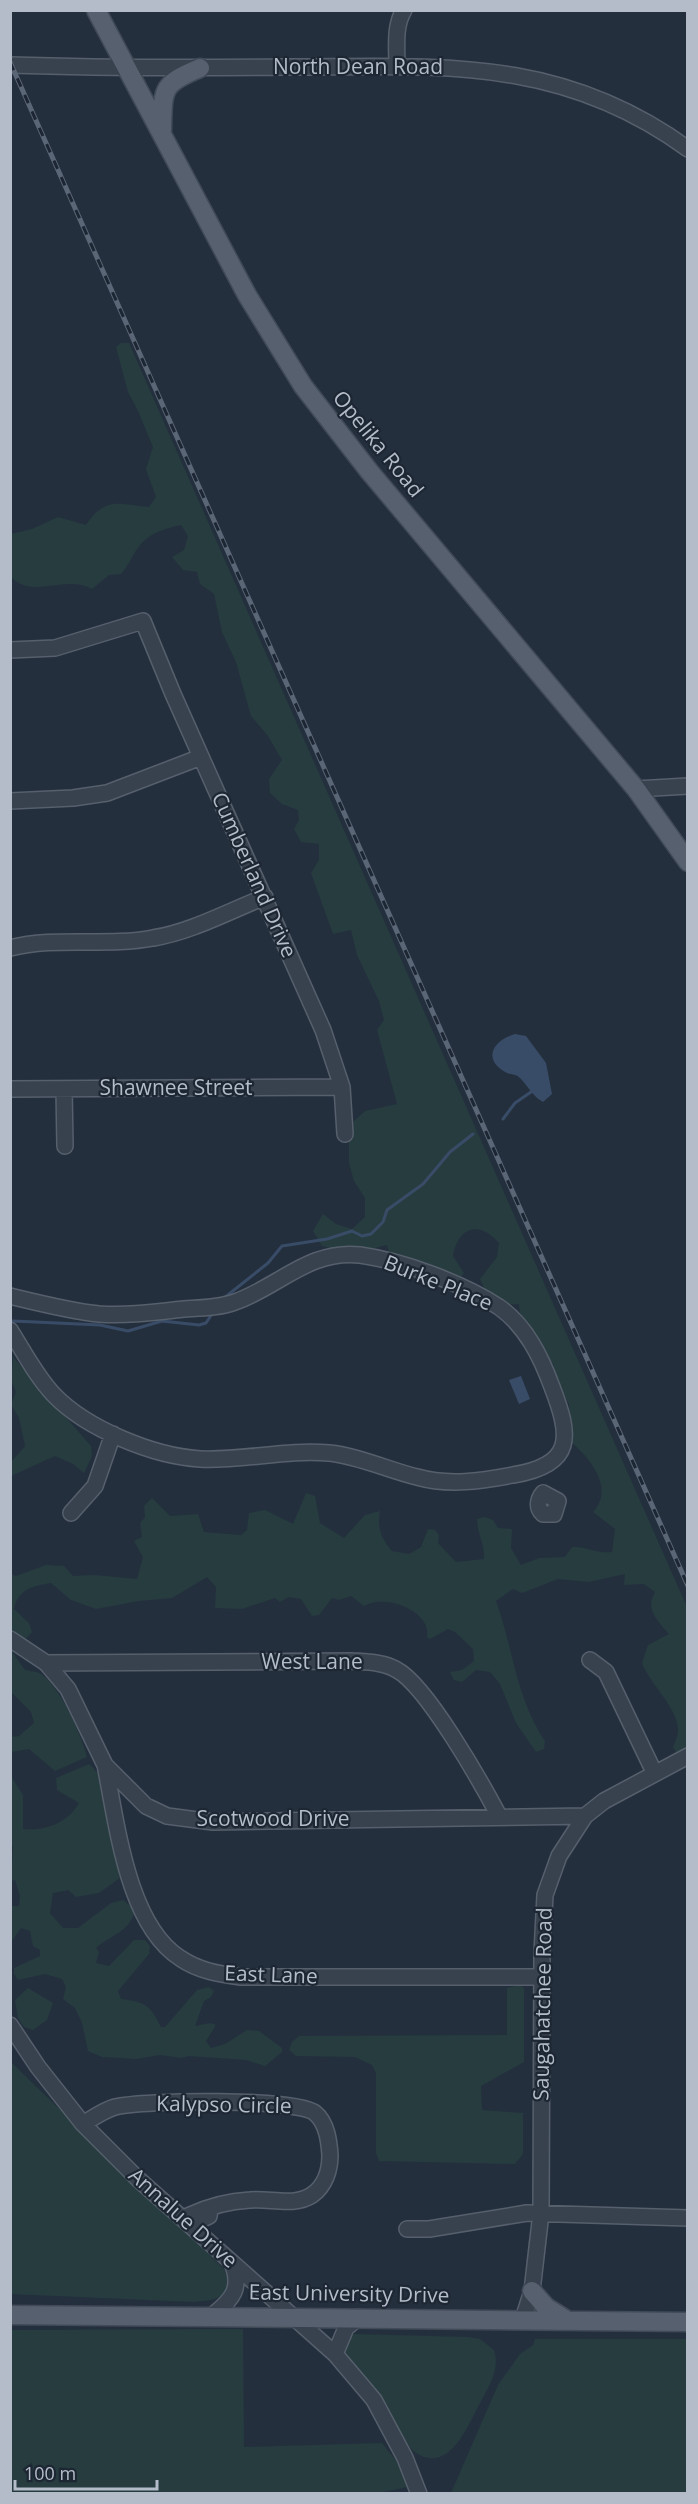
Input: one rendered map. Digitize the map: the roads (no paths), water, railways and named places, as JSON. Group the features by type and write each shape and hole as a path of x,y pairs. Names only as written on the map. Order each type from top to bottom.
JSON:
{"main road":[{"name":"Opelika Road","path":"96,10 247,295 303,386 369,471 636,789 687,862"},
{"path":"162,132 163,99 168,85 175,78 200,68"},
{"path":"532,2291 546,2307 565,2319"},
{"name":"East University Drive","path":"10,2315 213,2315 687,2322"}],"street":[{"path":"397,66 400,17 404,10"},
{"name":"North Dean Road","path":"10,65 128,68 397,66 506,72 560,85 611,104 661,130 687,149"},
{"name":"Cumberland Drive","path":"10,650 66,645 143,621 323,1030 342,1087 345,1134"},
{"path":"10,801 74,798 107,793 201,757"},
{"path":"636,789 687,786"},
{"path":"10,948 40,944 152,939 174,933 265,897"},
{"name":"Shawnee Street","path":"10,1089 342,1087"},
{"path":"64,1089 65,1146"},
{"name":"Burke Place","path":"10,1296 100,1314 211,1307 233,1303 264,1289 292,1270 322,1258 355,1254 388,1260 470,1292 499,1308 530,1339 545,1368 565,1420 566,1431 561,1451 554,1460 538,1471"},
{"path":"10,1330 52,1393 68,1408 113,1434 167,1454 199,1459 332,1453 440,1482 485,1480 538,1471 543,1492"},
{"path":"71,1513 94,1486 113,1434"},
{"name":"Scotwood Drive","path":"10,1639 46,1663 68,1689 105,1765 146,1806 167,1816 190,1821 585,1816"},
{"path":"590,1660 606,1672 654,1772"},
{"name":"West Lane","path":"46,1663 352,1661 375,1662 397,1669 414,1683 440,1720 499,1816"},
{"name":"Saugahatchee Road","path":"523,2319 532,2291 541,2213 542,1977 545,1895 559,1856 585,1816 654,1772 686,1761"},
{"name":"East Lane","path":"105,1765 122,1844 140,1908 156,1935 179,1958 209,1972 241,1977 542,1977"},
{"name":"Annalue Drive","path":"10,2025 38,2067 83,2124 138,2179 335,2354 380,2410 405,2458 418,2493"},
{"name":"Kalypso Circle","path":"83,2124 114,2107 137,2104 272,2104 304,2107 321,2119 329,2139 330,2161 325,2181 319,2190 300,2200 246,2200 203,2209 188,2216 186,2221"},
{"path":"407,2229 429,2229 527,2213 687,2218"},
{"path":"213,2315 231,2300 236,2292 237,2279 232,2263"},
{"path":"335,2354 346,2328 359,2317"}],"water":[{"path":"515,1034 526,1036 546,1063 552,1094 543,1102 523,1081 499,1068 494,1062 492,1057 496,1046"},
{"path":"521,1376 530,1399 519,1404 509,1380"}],"waterway":[{"path":"503,1119 515,1103 531,1092"},
{"path":"224,1298 268,1263 282,1246 327,1239 352,1231 362,1236 371,1234 383,1222 387,1210 423,1184 450,1152 473,1134"},
{"path":"13,1321 100,1325 128,1331 162,1321 199,1325 206,1323 212,1314"}],"railway":[{"path":"10,62 688,1586"}]}
